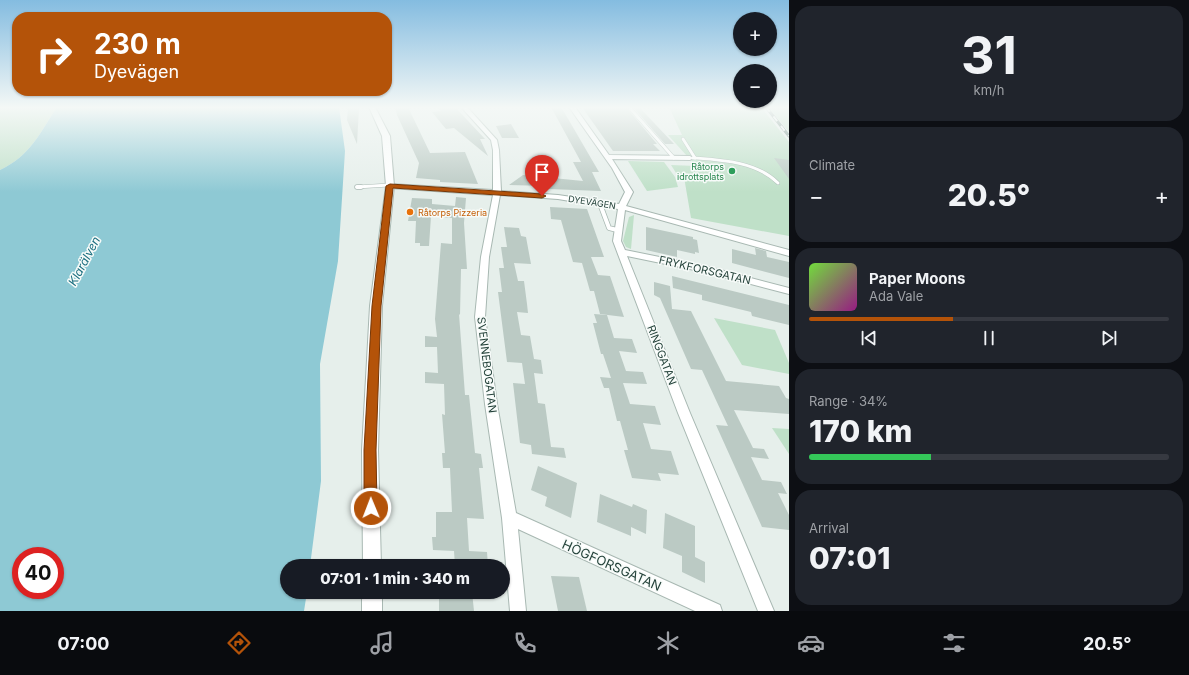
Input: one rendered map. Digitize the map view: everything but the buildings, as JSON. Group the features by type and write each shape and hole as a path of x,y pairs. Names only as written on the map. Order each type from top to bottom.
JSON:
{"street":[{"path":"372,559 370,450 376,306 389,186 386,136"},
{"name":"SVENNEBOGATAN","path":"490,136 494,140 496,150 497,193 485,257 480,317 491,404 509,518 518,611"},
{"name":"RINGGATAN","path":"592,136 628,192 622,207 617,230 617,241 684,413 766,611"},
{"path":"607,157 693,158"},
{"name":"DYEVÄGEN","path":"389,186 558,197 622,207 789,253"},
{"name":"FRYKFORSGATAN","path":"621,252 709,270 789,291"},
{"name":"HÖGFORSGATAN","path":"509,518 714,611"},
{"path":"372,599 372,611"}],"lane":[{"path":"654,136 674,158"},
{"path":"682,139 693,158 712,159 754,167 765,171 775,178 778,183"},
{"path":"357,187 389,186"},
{"path":"600,204 609,228 617,230"}],"green space":[{"path":"0,136 39,136 27,151 0,170"},
{"name":"Råtorps idrottsplats","path":"668,136 784,136 789,142 789,236 691,218 684,177 678,176 671,165 696,166"},
{"path":"628,161 664,162 675,177 678,187 647,191"},
{"path":"634,215 631,249 626,247 623,241 629,217"},
{"path":"714,318 775,330 789,363 789,374 742,365"},
{"path":"772,428 789,429 789,454"}],"water":[{"name":"Klarälven","path":"39,136 343,136 345,151 338,261 320,364 321,481 311,559 280,559 280,599 306,599 304,611 0,611 0,170 27,151"}],"place":[{"name":"Råtorps idrottsplats","path":"732,171"},
{"name":"Råtorps Pizzeria","path":"410,212"}],"route":[{"path":"371,508 370,450 376,306 390,186 542,196"}]}
